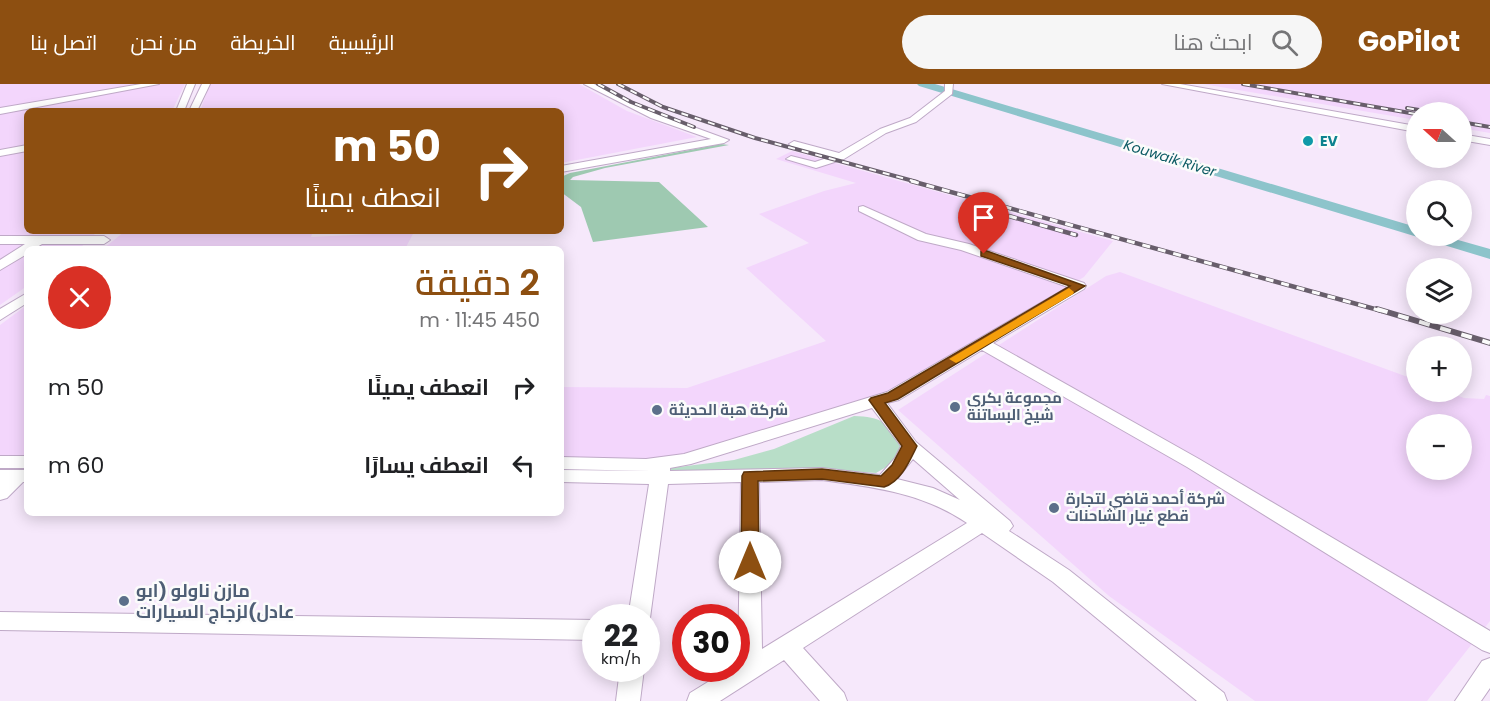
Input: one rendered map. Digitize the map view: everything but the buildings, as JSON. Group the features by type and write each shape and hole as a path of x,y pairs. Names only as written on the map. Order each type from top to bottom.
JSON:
{"street":[{"path":"0,111 155,84"},
{"path":"181,108 191,84"},
{"path":"194,108 206,84"},
{"path":"564,168 724,140 651,116 588,84"},
{"path":"791,159 816,165 840,157 883,131 913,120 949,92 949,84"},
{"path":"1166,84 1406,127"},
{"path":"1190,84 1406,122"},
{"path":"1472,134 1490,137"},
{"path":"1472,139 1490,142"},
{"path":"794,144 840,157"},
{"path":"0,153 24,149"},
{"path":"564,476 660,471 893,396 1079,286 965,247 922,237 863,209"},
{"path":"0,240 98,240"},
{"path":"30,246 39,240"},
{"path":"0,266 24,250"},
{"path":"0,308 24,290"},
{"path":"0,316 24,299"},
{"path":"982,343 1193,463 1490,642"},
{"path":"876,400 910,446 1061,576 1215,701"},
{"path":"884,482 898,468 910,446"},
{"path":"0,462 18,472 0,493"},
{"path":"564,463 750,476 822,474 884,482 926,493 956,506 1061,576"},
{"path":"641,604 660,471"},
{"path":"750,476 750,604"},
{"path":"750,669 982,523"},
{"path":"0,621 582,630"},
{"path":"787,646 835,701"},
{"path":"1467,701 1490,668"},
{"path":"628,701 630,682"},
{"path":"699,701 729,682"}],"shaded area":[{"path":"0,84 185,84 173,108 24,108 24,234 95,234 82,246 24,246 24,288 0,305"},
{"path":"210,84 579,84 627,111 697,137 564,162 564,108 201,108"},
{"path":"1203,84 1490,84 1490,133 1472,130 1472,102 1406,102 1406,118"},
{"path":"792,151 1113,241 1084,277 886,392 688,460 564,460 564,387 687,388 826,341 746,268 809,243 759,214 824,191 856,183 776,159"},
{"path":"121,234 312,234 311,237 413,234 407,246 107,246"},
{"path":"1120,272 1406,376 1406,402 1472,402 1472,398 1484,399 1486,395 1490,396 1490,621 1427,701 1255,701 1109,596 898,410 1106,276"},
{"path":"24,307 24,461 0,461 0,325"}],"green space":[{"path":"721,144 729,145 605,168 573,177 570,180 659,182 708,227 593,242 581,207 564,194 564,176"},
{"path":"854,416 883,422 901,446 897,457 876,473 824,469 671,474 671,468 734,460 774,449"}],"waterway":[{"name":"Kouwaik River","path":"923,84 1406,229"},
{"name":"Kouwaik River","path":"1462,246 1490,254"}],"railway":[{"path":"598,84 631,102 694,127"},
{"path":"618,84 663,107 755,138 917,182"},
{"path":"1243,84 1406,112"},
{"path":"1472,124 1490,127"},
{"path":"911,181 1382,311"},
{"path":"1009,216 1076,235"},
{"path":"1377,309 1490,343"}],"slow traffic":[{"path":"956,359 1069,292"}],"place":[{"name":"EV","path":"1308,141"},
{"name":"مجموعة بكري شيخ البساتنة","path":"955,407"},
{"name":"شركة هبة الحديثة","path":"657,410"},
{"name":"شركة أحمد قاضي لتجارة قطع غيار الشاحنات","path":"1054,508"},
{"name":"مازن ناولو (ابو عادل)لزجاج السيارات","path":"124,601"}],"route":[{"path":"750,562 750,476 822,474 884,482 898,468 910,446 876,400 893,396 1079,286 984,254"}]}
